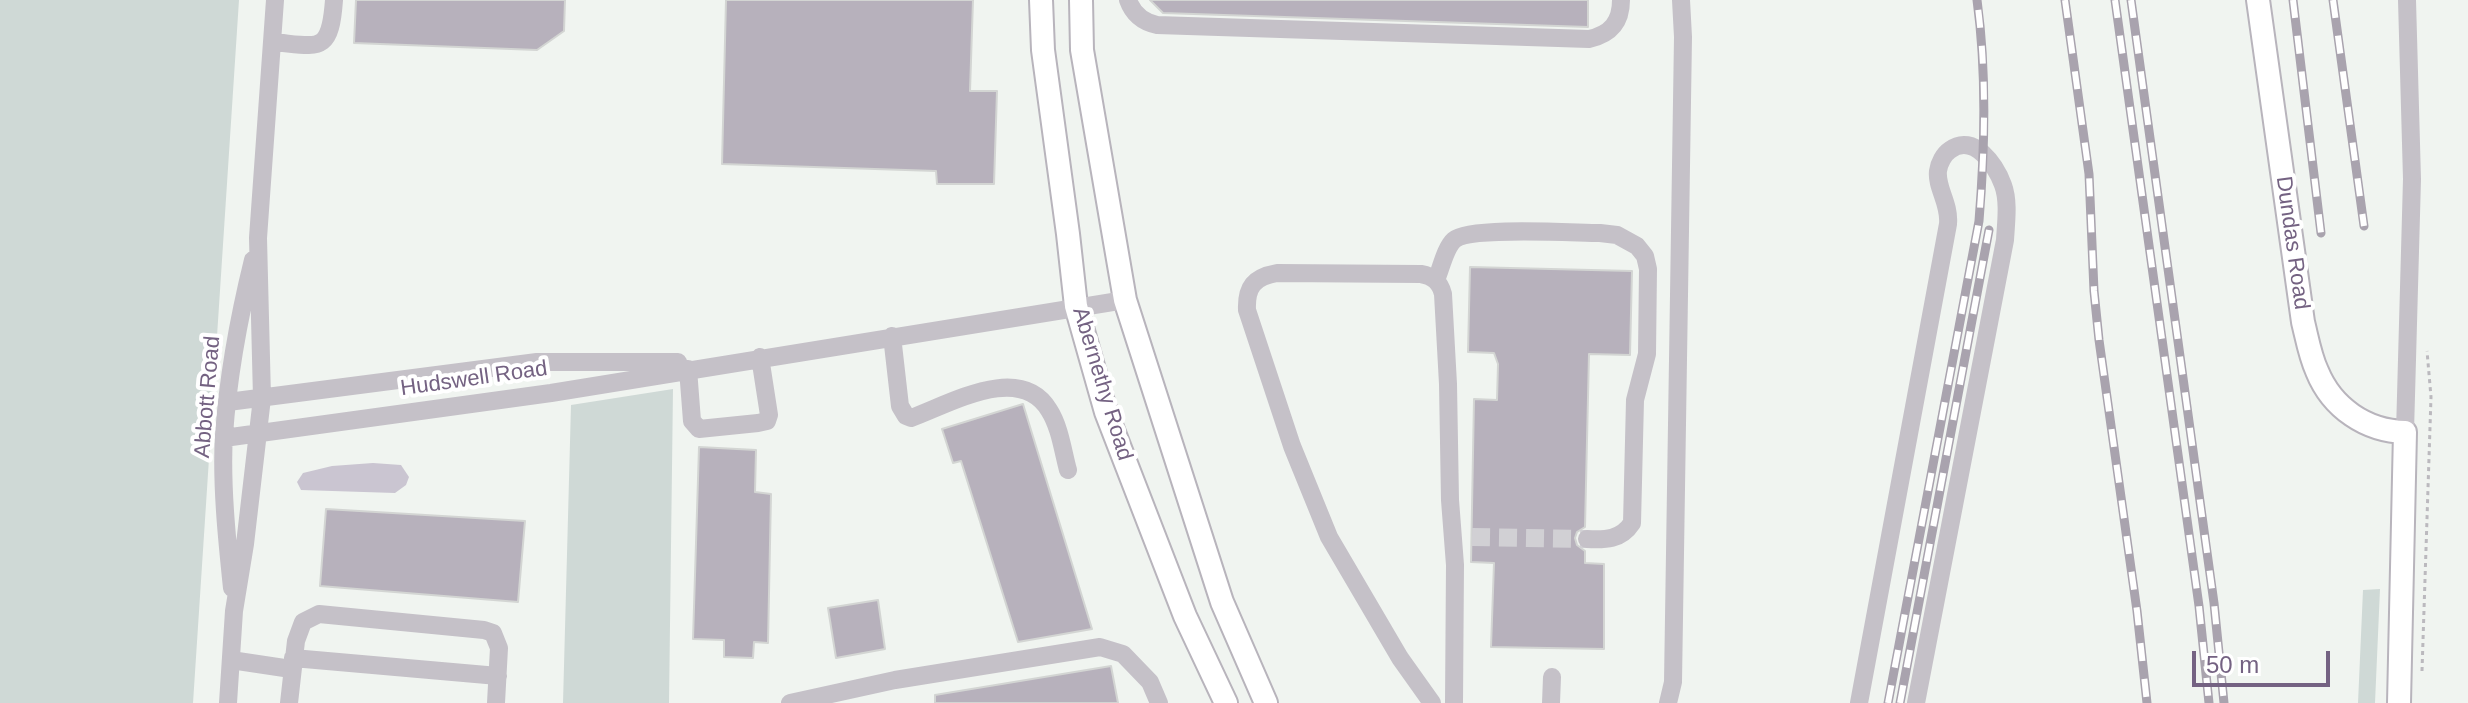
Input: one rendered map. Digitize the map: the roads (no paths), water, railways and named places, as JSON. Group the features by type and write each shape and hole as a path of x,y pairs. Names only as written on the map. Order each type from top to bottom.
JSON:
{"main road":[{"name":"Abernethy Road","path":"1041,0 1043,50 1076,306 1106,412 1185,616 1226,703"},
{"path":"1081,0 1082,50 1125,300 1222,602 1266,703"},
{"name":"Dundas Road","path":"2258,0 2303,322 2317,372 2335,400 2356,418 2385,431 2405,432"},
{"path":"2399,703 2405,432"}],"street":[{"name":"Abbott Road","path":"228,703 234,611 262,398 258,238 275,0"},
{"path":"272,42 317,45 326,40 332,27 334,0"},
{"path":"1128,0 1130,8 1146,23 1157,25 1589,39 1615,26 1621,12 1621,0"},
{"path":"1668,703 1673,682 1683,37 1681,0"},
{"path":"2405,432 2412,179 2407,0"},
{"path":"1859,703 1948,224 1947,203 1937,173 1948,151 1958,145 1968,145 1989,160 2002,183 2005,240 1916,703"},
{"path":"1436,280 1454,239 1476,232 1600,233 1628,240 1645,256 1649,280 1647,354 1635,400 1632,523 1621,535 1610,539 1587,539"},
{"name":"Abbott Road","path":"234,611 227,546 224,438 243,299 258,238"},
{"path":"1432,703 1400,658 1329,537 1292,446 1247,310 1249,288 1255,280 1265,275 1421,274 1436,280 1443,294 1455,565 1454,703"},
{"name":"Hudswell Road","path":"224,438 551,393 1125,300"},
{"path":"892,336 900,406 906,416 911,418 979,392 1001,387 1021,388 1037,397 1050,410 1068,470"},
{"path":"688,369 694,426 699,429 758,423 767,421 769,415 760,357"},
{"name":"Hudswell Road","path":"228,402 537,362 729,362"},
{"path":"1452,536 1472,537"},
{"path":"289,703 296,641 303,622 319,614 493,633 499,648 496,703"},
{"path":"790,703 1036,656 1100,647 1123,654 1150,682 1159,703"},
{"path":"231,660 498,676"},
{"path":"1551,703 1552,677"}],"tunnel":[{"path":"1472,537 1587,539"}],"railway":[{"path":"1888,703 1979,221 1984,110 1977,0"},
{"path":"2065,0 2089,174 2099,340 2147,703"},
{"path":"2115,0 2199,606 2209,703"},
{"path":"2131,0 2214,603 2224,703"},
{"path":"2293,0 2321,233"},
{"path":"2333,0 2364,226"},
{"path":"1900,703 1989,230"}]}
